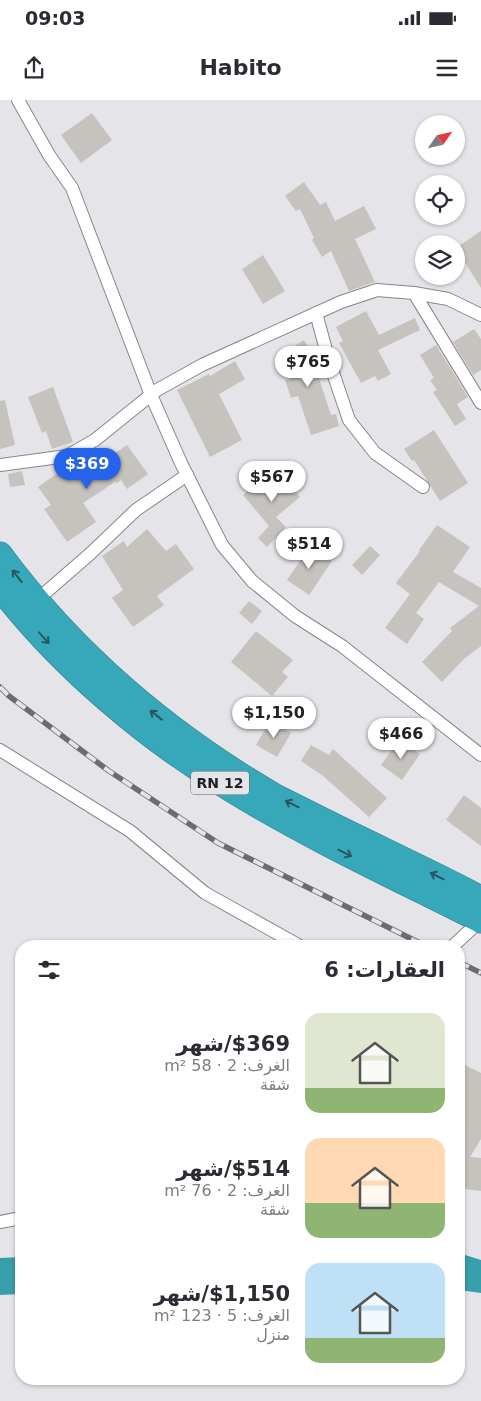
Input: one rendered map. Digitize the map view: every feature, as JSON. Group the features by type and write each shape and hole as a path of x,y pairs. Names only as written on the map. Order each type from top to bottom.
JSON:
{"highway":[{"name":"RN 12","path":"0,554 70,638 125,690 172,727 278,797 481,913"},
{"name":"RN 12","path":"0,588 57,652 99,692 149,734 190,763 232,791 306,833 481,913"}],"street":[{"path":"18,100 49,155 72,188 151,395 187,475 222,545 252,581 295,616 342,646 481,755"},
{"path":"0,465 68,456 95,440 157,390 202,365 340,302 377,290 414,293 448,299 481,315"},
{"path":"414,293 481,403"},
{"path":"316,313 329,361 349,420 375,453 423,487"},
{"path":"37,600 91,553 136,510 187,475"},
{"path":"0,750 130,831 206,893 289,940"},
{"path":"458,940 481,913"},
{"path":"0,1222 15,1219"}],"water":[{"path":"465,1255 481,1260 481,1293 465,1291"},
{"path":"15,1257 15,1294 0,1295 0,1258"}],"building":[{"path":"92,113 112,140 81,163 61,135"},
{"path":"304,182 320,205 326,202 335,221 364,206 376,229 355,239 375,282 349,291 331,251 322,257 312,240 314,238 300,209 296,211 285,196"},
{"path":"481,231 481,288 465,262 465,242"},
{"path":"263,255 285,291 263,304 242,269"},
{"path":"366,311 379,335 415,318 420,330 378,350 391,374 378,381 375,376 361,383 339,343 343,341 336,327"},
{"path":"474,329 481,339 481,370 473,375 453,342"},
{"path":"304,340 314,356 312,357 331,415 336,414 339,426 311,435 298,396 291,398 285,380 290,379 277,357"},
{"path":"436,345 468,397 457,404 466,419 455,426 433,392 437,390 430,380 434,378 420,355"},
{"path":"235,361 245,379 219,394 242,440 210,457 177,390 209,374 210,376"},
{"path":"53,387 73,442 52,449 46,431 42,433 28,397"},
{"path":"5,400 15,445 0,449 0,401"},
{"path":"434,430 468,483 440,501 414,460 412,461 404,449"},
{"path":"127,445 148,474 127,489 121,480 117,483 115,482 83,503 96,522 67,542 44,509 51,505 38,487 62,470 65,475 88,460 91,466 100,461 101,463"},
{"path":"276,468 300,497 276,517 286,527 267,547 258,538 269,526 243,495"},
{"path":"22,471 25,485 10,487 8,474"},
{"path":"437,525 470,547 453,572 481,588 481,646 465,658 442,682 422,662 452,631 450,628 479,606 439,582 416,613 424,619 407,644 385,628 410,594 396,583"},
{"path":"147,529 166,551 176,544 194,569 157,596 164,605 133,627 112,598 123,590 102,556 124,541 127,547"},
{"path":"310,546 332,561 309,595 287,580"},
{"path":"370,546 380,555 362,575 352,565"},
{"path":"249,601 262,611 252,624 239,613"},
{"path":"256,631 293,660 282,672 288,677 272,696 231,662"},
{"path":"270,721 291,733 277,757 256,745"},
{"path":"399,740 420,754 402,780 381,765"},
{"path":"311,745 329,755 333,749 387,798 369,817 322,775 301,761"},
{"path":"464,795 481,808 481,846 446,820"},
{"path":"465,1065 481,1073 481,1139 470,1157 481,1158 481,1191 465,1189"}],"railway":[{"path":"0,687 9,696 109,771 218,843 414,940"},
{"path":"465,965 481,973"}]}
